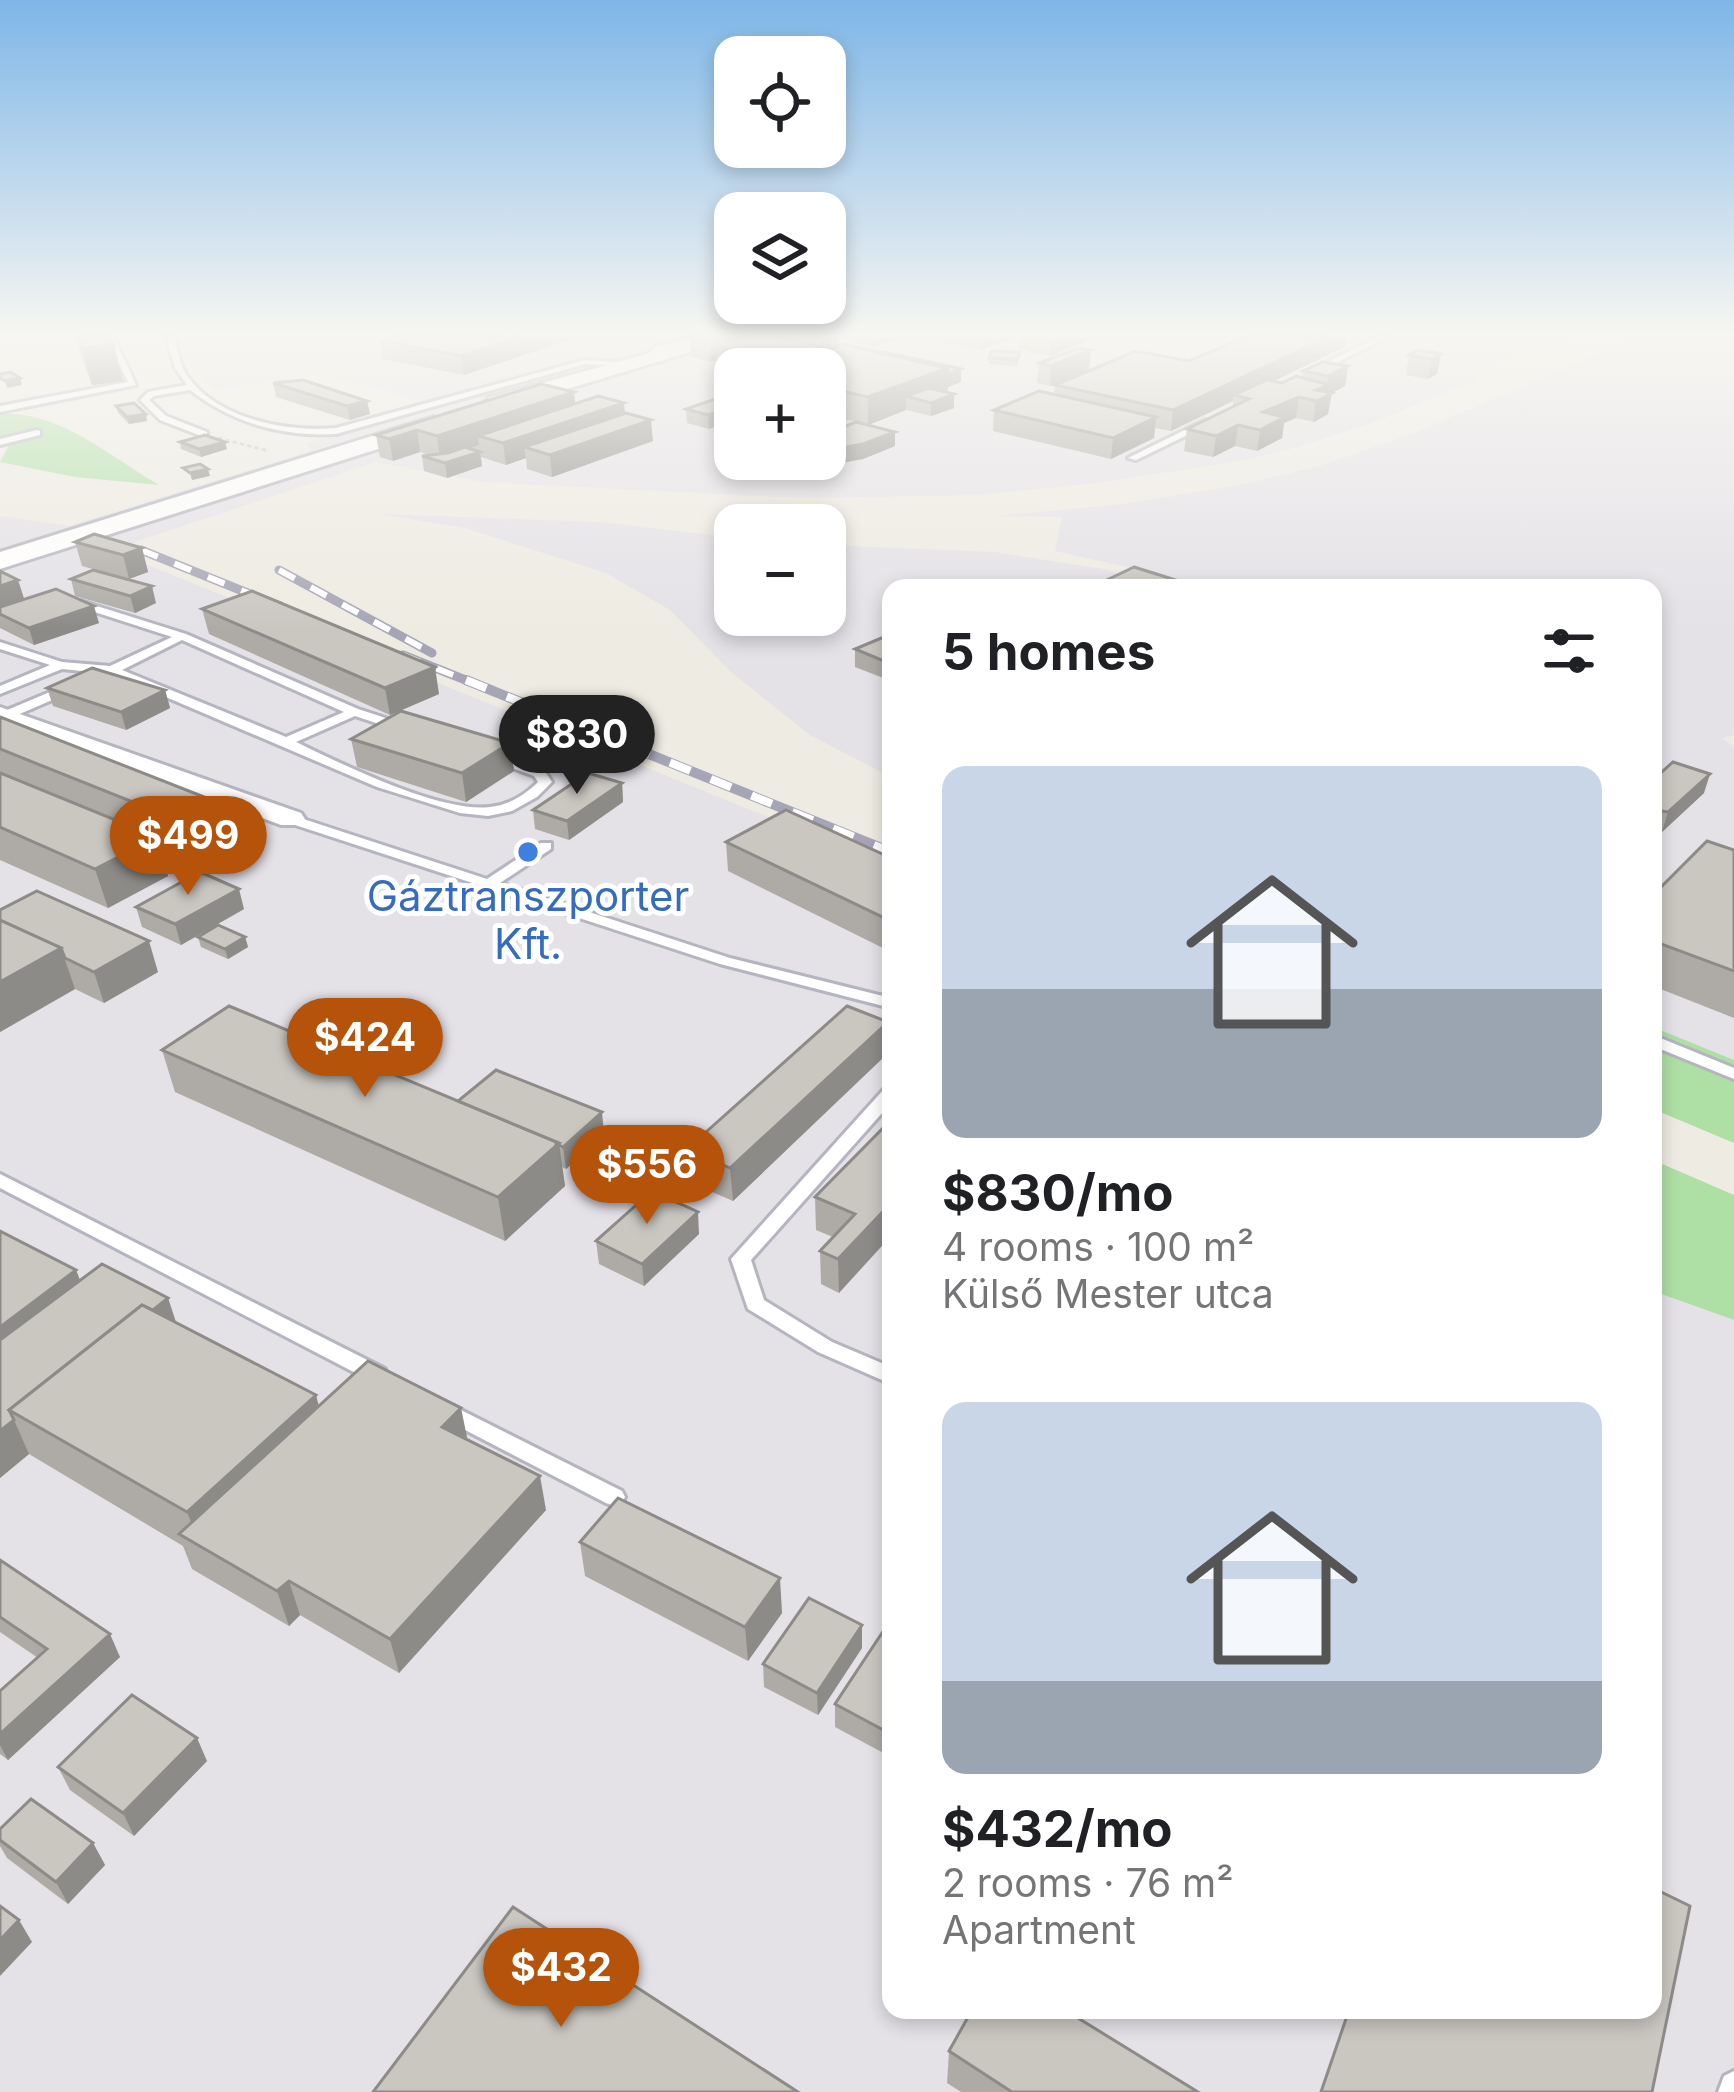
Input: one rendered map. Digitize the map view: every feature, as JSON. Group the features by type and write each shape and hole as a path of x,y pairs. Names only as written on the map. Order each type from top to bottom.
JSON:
{"street":[{"path":"0,561 398,435"},
{"path":"0,572 429,435"},
{"path":"1,707 291,819"}],"lane":[{"path":"0,442 34,435"},
{"path":"1133,458 1181,435"},
{"path":"58,600 182,637 354,712 420,733"},
{"path":"1,707 112,670 182,637"},
{"path":"0,646 61,665 112,670 360,775 463,809 484,812 509,807 536,793 545,782 539,772 485,754"},
{"path":"1,707 61,665"},
{"path":"286,742 354,712"},
{"path":"291,819 725,961 882,1002"},
{"path":"489,884 546,846"},
{"path":"1662,1044 1734,1074"},
{"path":"882,1106 741,1259 755,1304 825,1346 882,1372"},
{"path":"0,1180 403,1388"},
{"path":"424,1399 614,1497"}],"path":[{"path":"206,435 272,452"}],"shaded area":[{"path":"336,435 714,435 714,480 846,480 846,435 1336,435 1246,460 976,495 800,498 484,482 376,462 111,550 882,863 882,2019 1662,2019 1662,1294 1734,1320 1734,2092 0,2092 0,516 69,526 311,451 307,443"},
{"path":"1410,435 1734,435 1734,735 1722,738 1734,747 1734,1060 1662,1031 1662,579 1180,579 1055,551 1062,517 997,516 1116,505 1236,486 1320,466"},
{"path":"379,514 600,522 714,536 714,636 846,636 846,546 994,552 1141,579 882,579 882,772 810,735 731,672 670,610 606,573 465,528"}],"green space":[{"path":"39,435 77,435 159,485 75,477 0,462 9,445"},
{"path":"1662,1031 1734,1060 1734,1143 1662,1113"},
{"path":"1662,1164 1734,1195 1734,1320 1662,1294"}],"building":[{"path":"205,435 225,442 199,449 180,442"},
{"path":"482,435 528,435 503,443 478,436"},
{"path":"561,435 609,435 550,455 524,447"},
{"path":"846,435 888,435 846,447"},
{"path":"465,447 480,452 445,463 422,456 448,453"},
{"path":"200,464 208,469 190,473 183,468"},
{"path":"94,534 142,548 123,555 75,542"},
{"path":"1134,567 1172,579 1109,579"},
{"path":"93,570 152,586 130,596 71,579"},
{"path":"0,571 18,580 0,586"},
{"path":"56,589 94,606 29,628 0,614 0,607"},
{"path":"252,591 435,667 385,688 202,609"},
{"path":"882,638 882,660 855,649"},
{"path":"92,668 165,690 121,712 47,688"},
{"path":"401,711 510,743 462,773 351,739"},
{"path":"0,717 240,811 203,830 0,749"},
{"path":"1673,762 1710,774 1668,812 1662,811 1662,772"},
{"path":"0,773 157,837 95,869 0,827"},
{"path":"588,773 622,783 567,821 533,810"},
{"path":"786,810 882,854 882,917 726,842"},
{"path":"1707,841 1734,850 1734,971 1662,944 1662,886"},
{"path":"200,872 239,889 175,924 136,907"},
{"path":"37,891 149,941 94,972 65,958 61,948 0,920 0,910"},
{"path":"0,920 61,948 0,982"},
{"path":"218,925 245,937 225,949 198,937"},
{"path":"229,1006 559,1143 498,1197 162,1050"},
{"path":"847,1006 882,1020 882,1028 730,1168 687,1149"},
{"path":"496,1070 602,1112 563,1147 458,1101"},
{"path":"882,1129 882,1213 838,1259 820,1251 855,1214 815,1197"},
{"path":"652,1191 698,1212 642,1264 596,1241"},
{"path":"0,1231 76,1270 0,1327"},
{"path":"102,1264 168,1298 153,1310 142,1305 9,1410 14,1420 0,1431 0,1340"},
{"path":"142,1305 316,1395 187,1512 9,1410"},
{"path":"368,1361 461,1408 442,1427 540,1476 390,1639 289,1581 277,1591 179,1534"},
{"path":"618,1498 780,1578 745,1627 580,1542"},
{"path":"0,1560 110,1634 0,1734 0,1691 47,1649 0,1617"},
{"path":"809,1598 862,1625 817,1693 763,1664"},
{"path":"882,1633 882,1729 835,1704"},
{"path":"132,1695 197,1738 123,1813 58,1767"},
{"path":"31,1799 93,1843 56,1882 0,1840 0,1829"},
{"path":"1662,1892 1690,1906 1652,2092 1321,2092 1346,2019 1662,2019"},
{"path":"0,1906 19,1920 0,1940"},
{"path":"513,1907 798,2092 373,2092"},
{"path":"967,2019 1080,2019 1198,2092 1012,2092 949,2051"}],"railway":[{"path":"141,550 280,606"},
{"path":"279,570 432,653"},
{"path":"403,655 473,683"},
{"path":"466,680 882,848"}],"place":[{"name":"Gáztranszporter Kft.","path":"528,852"}]}
